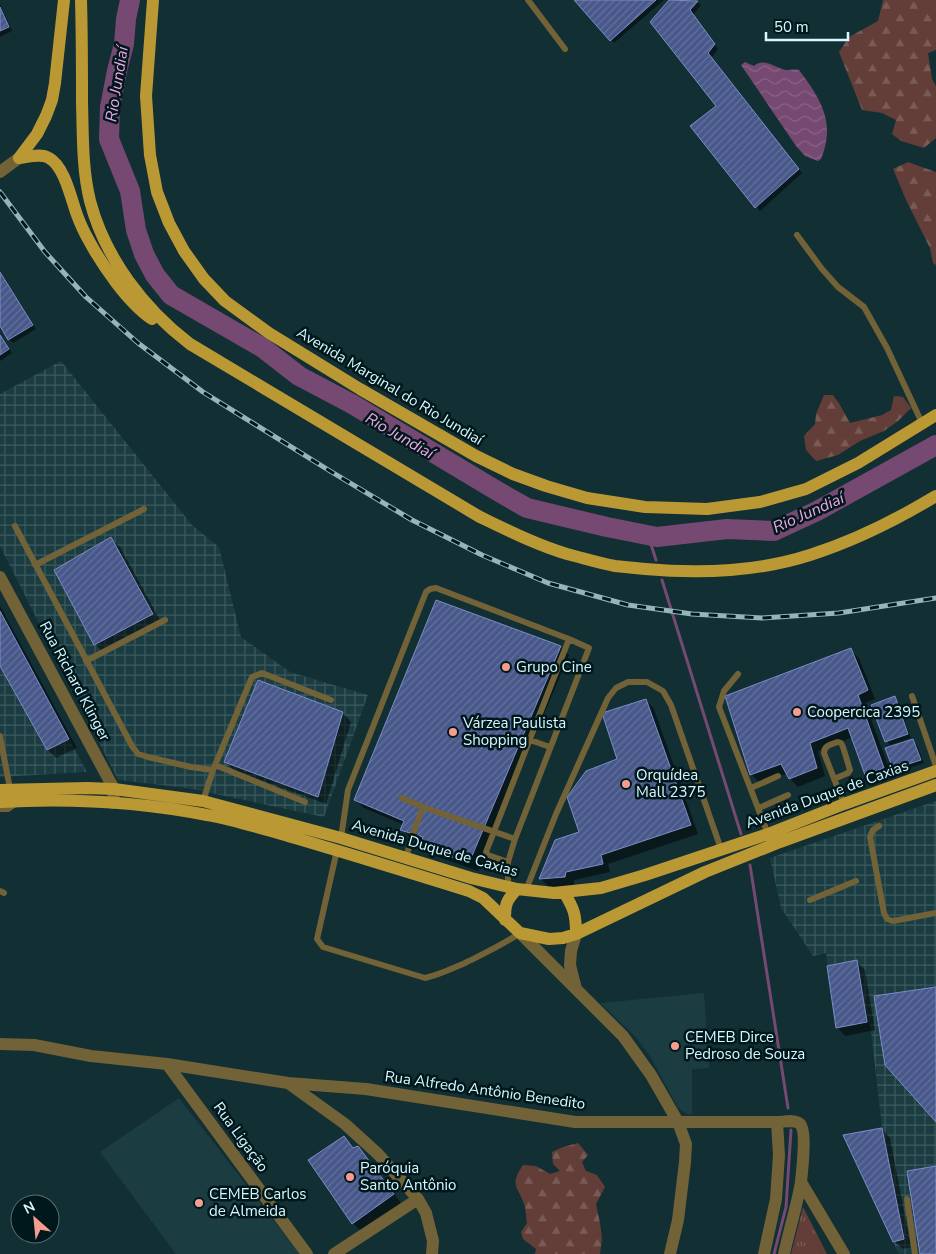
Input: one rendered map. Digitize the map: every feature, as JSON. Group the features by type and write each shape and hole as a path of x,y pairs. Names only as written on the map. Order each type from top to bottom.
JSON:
{"main road":[{"path":"10,165 37,134 52,100 64,0"},
{"path":"82,0 83,143 90,201 111,254 137,293 171,329 190,344 480,517 522,538 567,554 616,566 663,570 719,571 762,566 809,556 848,541 906,514 936,496"},
{"name":"Avenida Marginal do Rio Jundiaí","path":"153,0 146,96 150,155 157,192 169,223 184,252 204,279 225,301 269,333 360,389 476,456 521,477 587,498 645,507 707,509 760,502 806,489 858,463 936,415"},
{"path":"10,165 44,156 55,163 66,182 87,238 101,261 131,300 150,318 171,329"},
{"name":"Avenida Duque de Caxias","path":"5,790 114,789 203,801 341,838 472,878 517,889 564,892 601,888 645,876 768,834 936,771"},
{"name":"Avenida Duque de Caxias","path":"576,934 705,872 780,842 936,785"},
{"name":"Avenida Duque de Caxias","path":"0,802 113,803 173,809 208,815 337,850 468,891 483,898 520,933"},
{"path":"506,920 505,907 517,889"},
{"path":"520,933 549,939 563,938 576,934 573,907 564,892"}],"street":[{"name":"Rua Richard Klinger","path":"0,577 114,789"},
{"path":"113,803 114,789"},
{"path":"520,933 623,1036 651,1075 678,1122 686,1144 685,1162 678,1220 670,1254"},
{"path":"576,934 570,966 576,989"},
{"path":"0,1044 34,1045 91,1056 167,1064"},
{"name":"Rua Alfredo Antônio Benedito","path":"167,1064 288,1083 366,1089 575,1122 795,1121 800,1124 804,1138 801,1182 784,1254"},
{"name":"Rua Ligação","path":"167,1064 307,1254"},
{"path":"288,1083 345,1124 378,1154 418,1199 426,1213 432,1241 432,1254"},
{"path":"764,1254 776,1199 780,1154 777,1122"},
{"path":"801,1182 844,1254"},
{"path":"334,1254 418,1199"}],"lane":[{"path":"528,0 565,49"},
{"path":"797,235 838,287 864,307 887,348 922,423"},
{"path":"35,565 144,509"},
{"path":"14,526 138,754 174,763 214,768 305,802"},
{"path":"341,838 348,790 426,592 436,588 589,648 515,839 508,862 517,889"},
{"path":"86,661 165,620"},
{"path":"508,862 486,852 569,639"},
{"path":"203,801 214,768 252,677 262,673 331,700"},
{"path":"738,674 724,691 719,708 768,834"},
{"path":"517,889 556,814 608,698 616,688 628,682 647,682 663,691 671,704 721,849"},
{"path":"912,696 936,766"},
{"path":"0,736 5,790"},
{"path":"530,740 550,747"},
{"path":"834,779 848,773 850,770 843,746 838,742 826,747 824,753 834,779 844,804"},
{"path":"751,788 778,776"},
{"path":"759,808 788,795"},
{"path":"402,798 515,839"},
{"name":"Avenida Duque de Caxias","path":"0,809 8,809 20,801"},
{"path":"406,858 423,807"},
{"path":"879,826 872,830 870,837 884,913 887,919 893,921 936,914"},
{"path":"337,850 317,939 323,947 425,978 437,976 495,949 520,933"},
{"path":"810,900 856,881"},
{"path":"907,1199 916,1254"}],"shaded area":[{"path":"61,361 192,525 219,547 241,637 290,672 368,695 324,817 187,788 118,780 0,546 0,394"},
{"path":"0,611 69,739 87,772 0,777"},
{"path":"936,801 936,1254 899,1254 843,1135 882,1127 870,1022 836,1028 826,953 813,956 781,908 770,858"},
{"name":"CEMEB Dirce Pedroso de Souza","path":"704,993 709,1068 692,1069 692,1114 687,1114 678,1108 650,1056 635,1036 600,1003"},
{"name":"CEMEB Carlos de Almeida","path":"179,1098 299,1254 176,1254 100,1152"}],"green space":[{"path":"883,0 936,0 936,50 928,53 932,79 936,86 936,138 924,148 901,141 892,134 896,120 882,113 862,110 839,52 849,37 878,21"},
{"path":"908,162 936,172 936,265 933,263 930,248 893,169"},
{"path":"824,395 833,395 850,423 882,415 891,410 894,396 903,397 911,408 884,431 860,441 838,455 816,461 806,450 804,436 815,424 816,414"},
{"path":"578,1143 588,1155 582,1162 586,1171 597,1175 605,1187 596,1204 602,1238 600,1254 535,1254 536,1249 523,1239 521,1232 527,1223 523,1200 515,1182 516,1178 523,1165 536,1166 550,1174 560,1171 553,1164 552,1152"},
{"path":"803,1207 827,1254 791,1254"}],"water":[{"path":"745,62 754,66 766,63 786,70 799,70 820,101 824,112 827,134 821,159 818,161 805,156 796,146 741,65"}],"building":[{"path":"574,0 656,0 610,41"},
{"path":"669,0 698,1 690,10 715,44 708,53 799,169 755,208 690,126 716,106 650,22"},
{"path":"0,7 9,27 0,31"},
{"path":"0,272 33,325 8,340 0,326"},
{"path":"0,335 9,349 0,355"},
{"path":"111,537 153,614 94,645 54,570"},
{"name":"Várzea Paulista Shopping","path":"436,600 561,646 469,863 420,846 423,837 400,830 404,821 354,800"},
{"path":"0,611 69,739 47,750 0,666"},
{"name":"Coopercica 2395","path":"851,648 868,690 858,695 884,768 865,775 848,728 810,743 817,768 789,779 781,764 750,775 725,696"},
{"path":"258,680 343,712 318,797 224,762"},
{"path":"895,696 908,734 885,742 871,705"},
{"name":"Orquídea Mall 2375","path":"646,699 691,825 601,855 603,864 566,872 565,877 539,879 555,840 579,832 567,797 586,771 617,759 602,713"},
{"path":"913,739 921,760 893,769 885,748"},
{"path":"857,960 867,1022 836,1028 827,966"},
{"path":"936,987 936,1122 885,1065 874,996"},
{"path":"882,1128 904,1239 893,1242 843,1135"},
{"name":"Paróquia Santo Antônio","path":"344,1136 353,1148 358,1146 394,1194 352,1224 308,1160"},
{"path":"936,1166 936,1254 920,1254 907,1171"}],"waterway":[{"name":"Rio Jundiaí","path":"130,0 124,44 110,107 109,139 130,191 136,230 144,254 155,275 171,295 263,348 299,376 352,404 527,508 657,537 727,529 774,531 817,511 936,445"},
{"path":"648,535 656,560"},
{"path":"662,580 741,834"},
{"path":"750,865 788,1108"},
{"path":"774,1254 786,1207 791,1130"}],"railway":[{"path":"0,192 45,252 86,297 138,343 203,392 412,520 482,555 548,583 628,605 692,614 762,618 839,613 936,598"}],"place":[{"name":"Grupo Cine","path":"506,667"},
{"name":"Coopercica 2395","path":"797,712"},
{"name":"Várzea Paulista Shopping","path":"453,732"},
{"name":"Orquídea Mall 2375","path":"626,784"},
{"name":"CEMEB Dirce Pedroso de Souza","path":"675,1046"},
{"name":"Paróquia Santo Antônio","path":"350,1177"},
{"name":"CEMEB Carlos de Almeida","path":"199,1203"}]}
